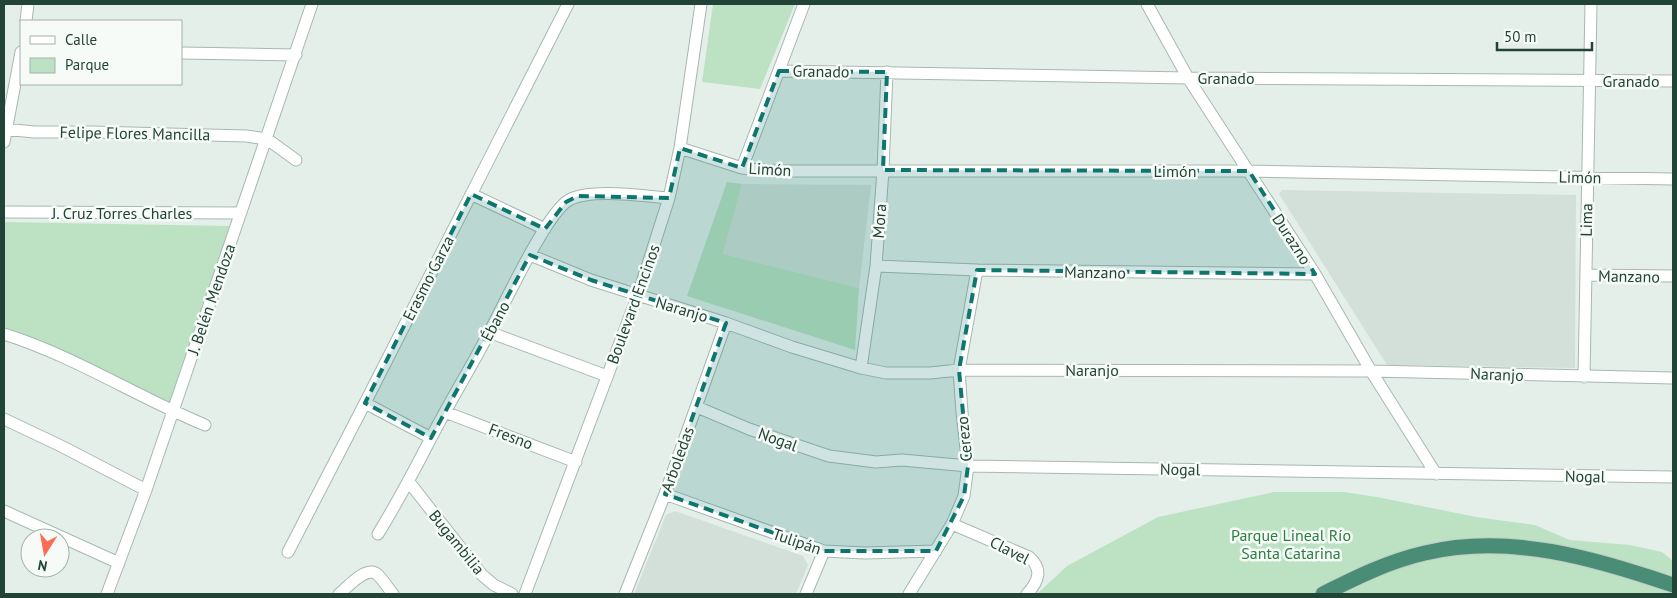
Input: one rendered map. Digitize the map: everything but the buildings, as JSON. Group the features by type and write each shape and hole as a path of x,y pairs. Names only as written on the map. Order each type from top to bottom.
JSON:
{"highway":[{"path":"1323,594 1355,578 1425,553 1489,546 1551,551 1603,563 1673,585"}],"street":[{"path":"26,20 28,4"},
{"name":"J. Belén Mendoza","path":"107,594 146,490 312,4"},
{"name":"Erasmo Garza","path":"288,552 568,4"},
{"name":"Boulevard Encinos","path":"525,594 638,295 670,198 680,148 701,4"},
{"path":"742,168 804,4"},
{"name":"Durazno","path":"1148,4 1188,78 1315,274 1371,371 1436,474"},
{"name":"Lima","path":"1584,377 1591,4"},
{"path":"182,53 296,55"},
{"path":"4,142 20,57"},
{"name":"Granado","path":"779,71 1188,78 1673,81"},
{"name":"Mora","path":"861,368 876,266 883,170 887,72"},
{"name":"Felipe Flores Mancilla","path":"5,129 34,132 229,135 267,139"},
{"path":"267,139 296,160"},
{"name":"Limón","path":"680,148 742,168 770,171 1249,172 1673,179"},
{"path":"471,194 545,229"},
{"name":"Ébano","path":"378,534 409,482 530,255 557,211 566,202 578,196 594,194 670,198"},
{"name":"J. Cruz Torres Charles","path":"4,212 240,213"},
{"name":"Naranjo","path":"530,255 590,280 726,322 792,347 861,368 886,373 930,373 959,370 1371,371 1673,378"},
{"name":"Manzano","path":"876,266 977,270 1315,274"},
{"name":"Cerezo","path":"909,594 952,524 964,496 968,466 959,370 977,270"},
{"name":"Manzano","path":"1586,275 1673,276"},
{"name":"Arboledas","path":"625,594 665,494 726,322"},
{"path":"490,332 607,376"},
{"path":"4,334 54,354 172,412 205,426"},
{"path":"365,403 431,438"},
{"name":"Nogal","path":"697,407 749,429 829,456 876,462 902,460 968,466 1673,477"},
{"name":"Fresno","path":"445,412 576,462"},
{"path":"4,420 61,446 146,490"},
{"name":"Bugambilia","path":"409,482 482,574 494,585 512,594"},
{"name":"Tulipán","path":"665,494 824,552 865,553 936,550"},
{"path":"4,511 119,562"},
{"name":"Clavel","path":"952,524 1029,557 1037,564 1036,579 1027,594"},
{"path":"806,594 824,552"},
{"path":"339,594 365,572 371,571 377,574 393,594"}],"highlighted area":[{"path":"779,71 887,72 883,170 1249,171 1315,274 977,270 959,370 968,466 964,496 936,551 824,551 665,494 726,323 591,280 530,255 431,438 365,403 471,194 545,229 566,202 578,196 669,198 680,148 742,168"}],"shaded area":[{"path":"742,184 871,185 859,288 723,254"},
{"path":"1282,190 1576,195 1575,368 1387,365 1279,194"},
{"path":"675,511 803,556 808,565 796,594 634,594 666,515"}],"green space":[{"path":"713,4 795,4 760,89 702,82"},
{"path":"727,182 742,184 723,254 859,288 855,350 687,296"},
{"path":"4,222 230,226 169,404 4,330"},
{"name":"Parque Lineal Río Santa Catarina","path":"1274,492 1344,492 1377,497 1476,517 1535,525 1570,540 1630,545 1662,552 1673,561 1673,594 1037,594 1067,566 1158,517"}]}
